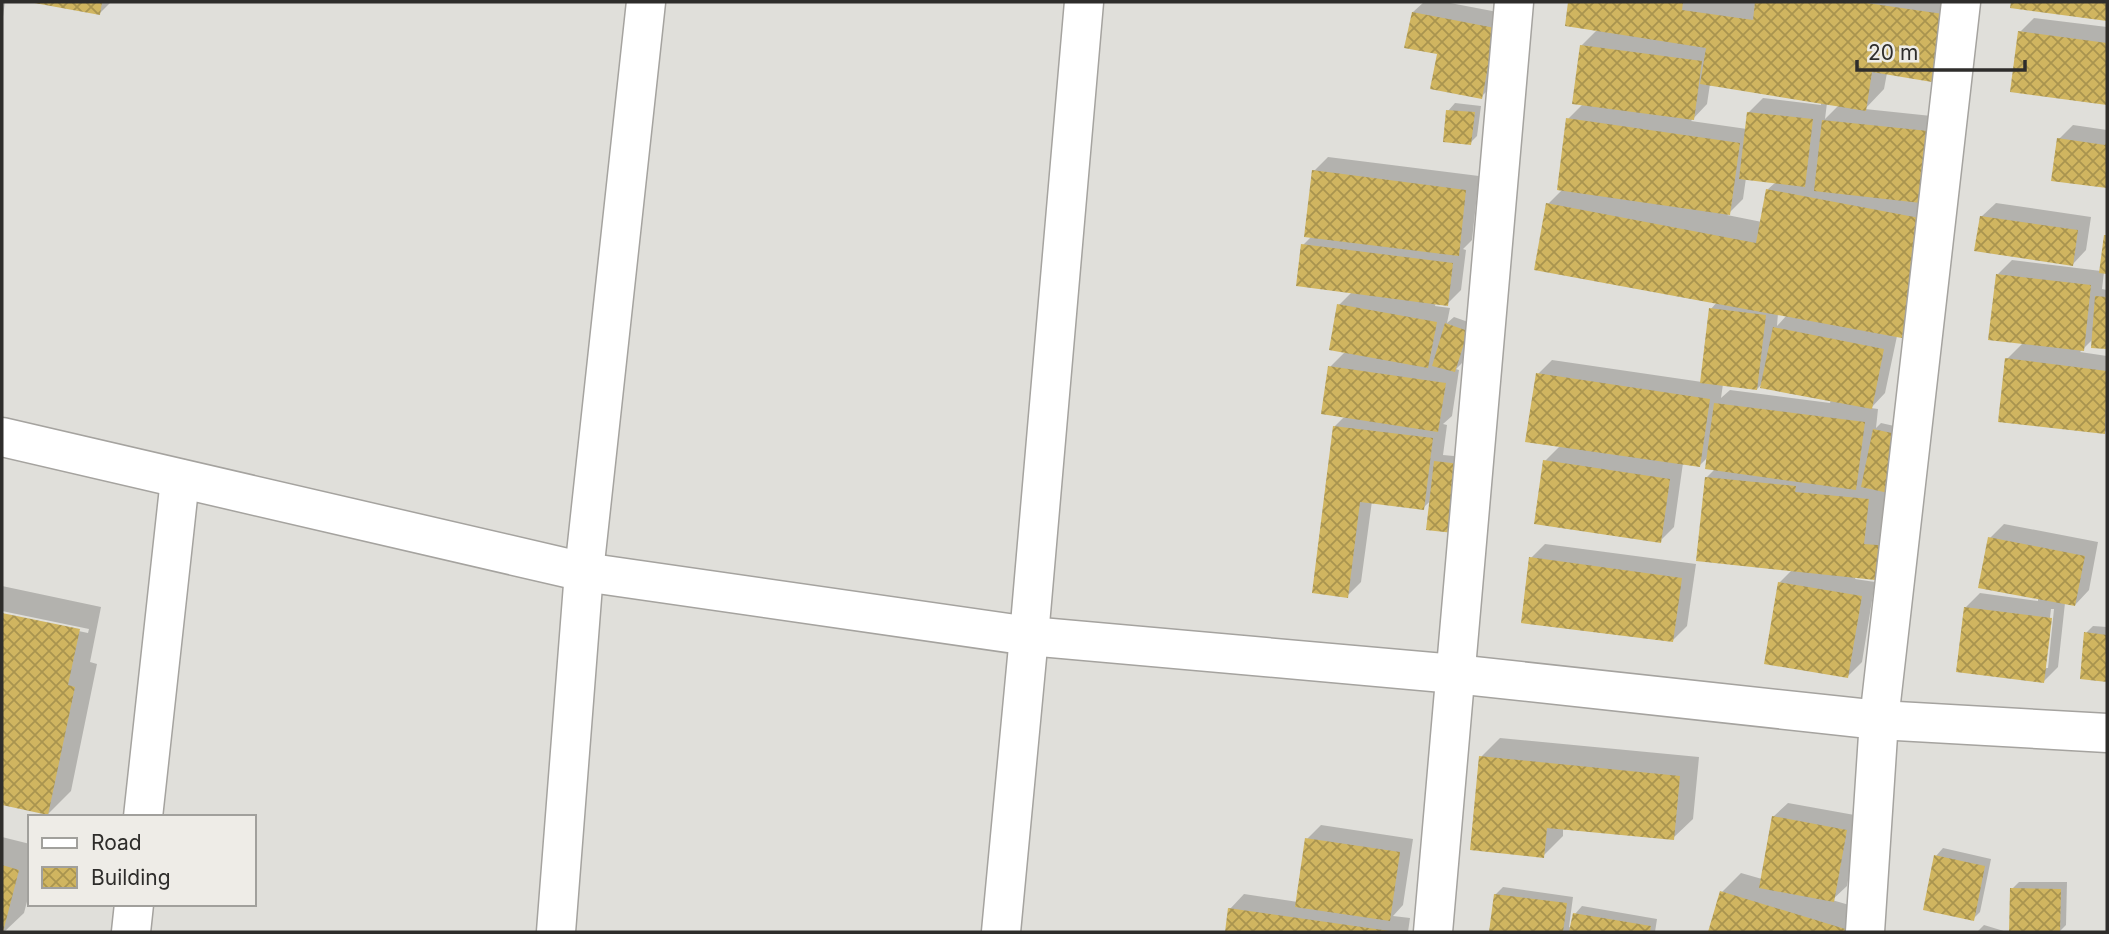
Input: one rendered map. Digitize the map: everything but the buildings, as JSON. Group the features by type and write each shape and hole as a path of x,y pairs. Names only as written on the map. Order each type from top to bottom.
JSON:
{"street":[{"path":"556,932 584,572 646,2"},
{"path":"1001,932 1084,2"},
{"path":"1433,932 1514,2"},
{"path":"1865,932 1879,720 1961,2"},
{"path":"2,437 584,572 1029,636 1455,674 1879,720 2107,733"},
{"path":"143,815 180,479"},
{"path":"131,932 134,906"}]}
